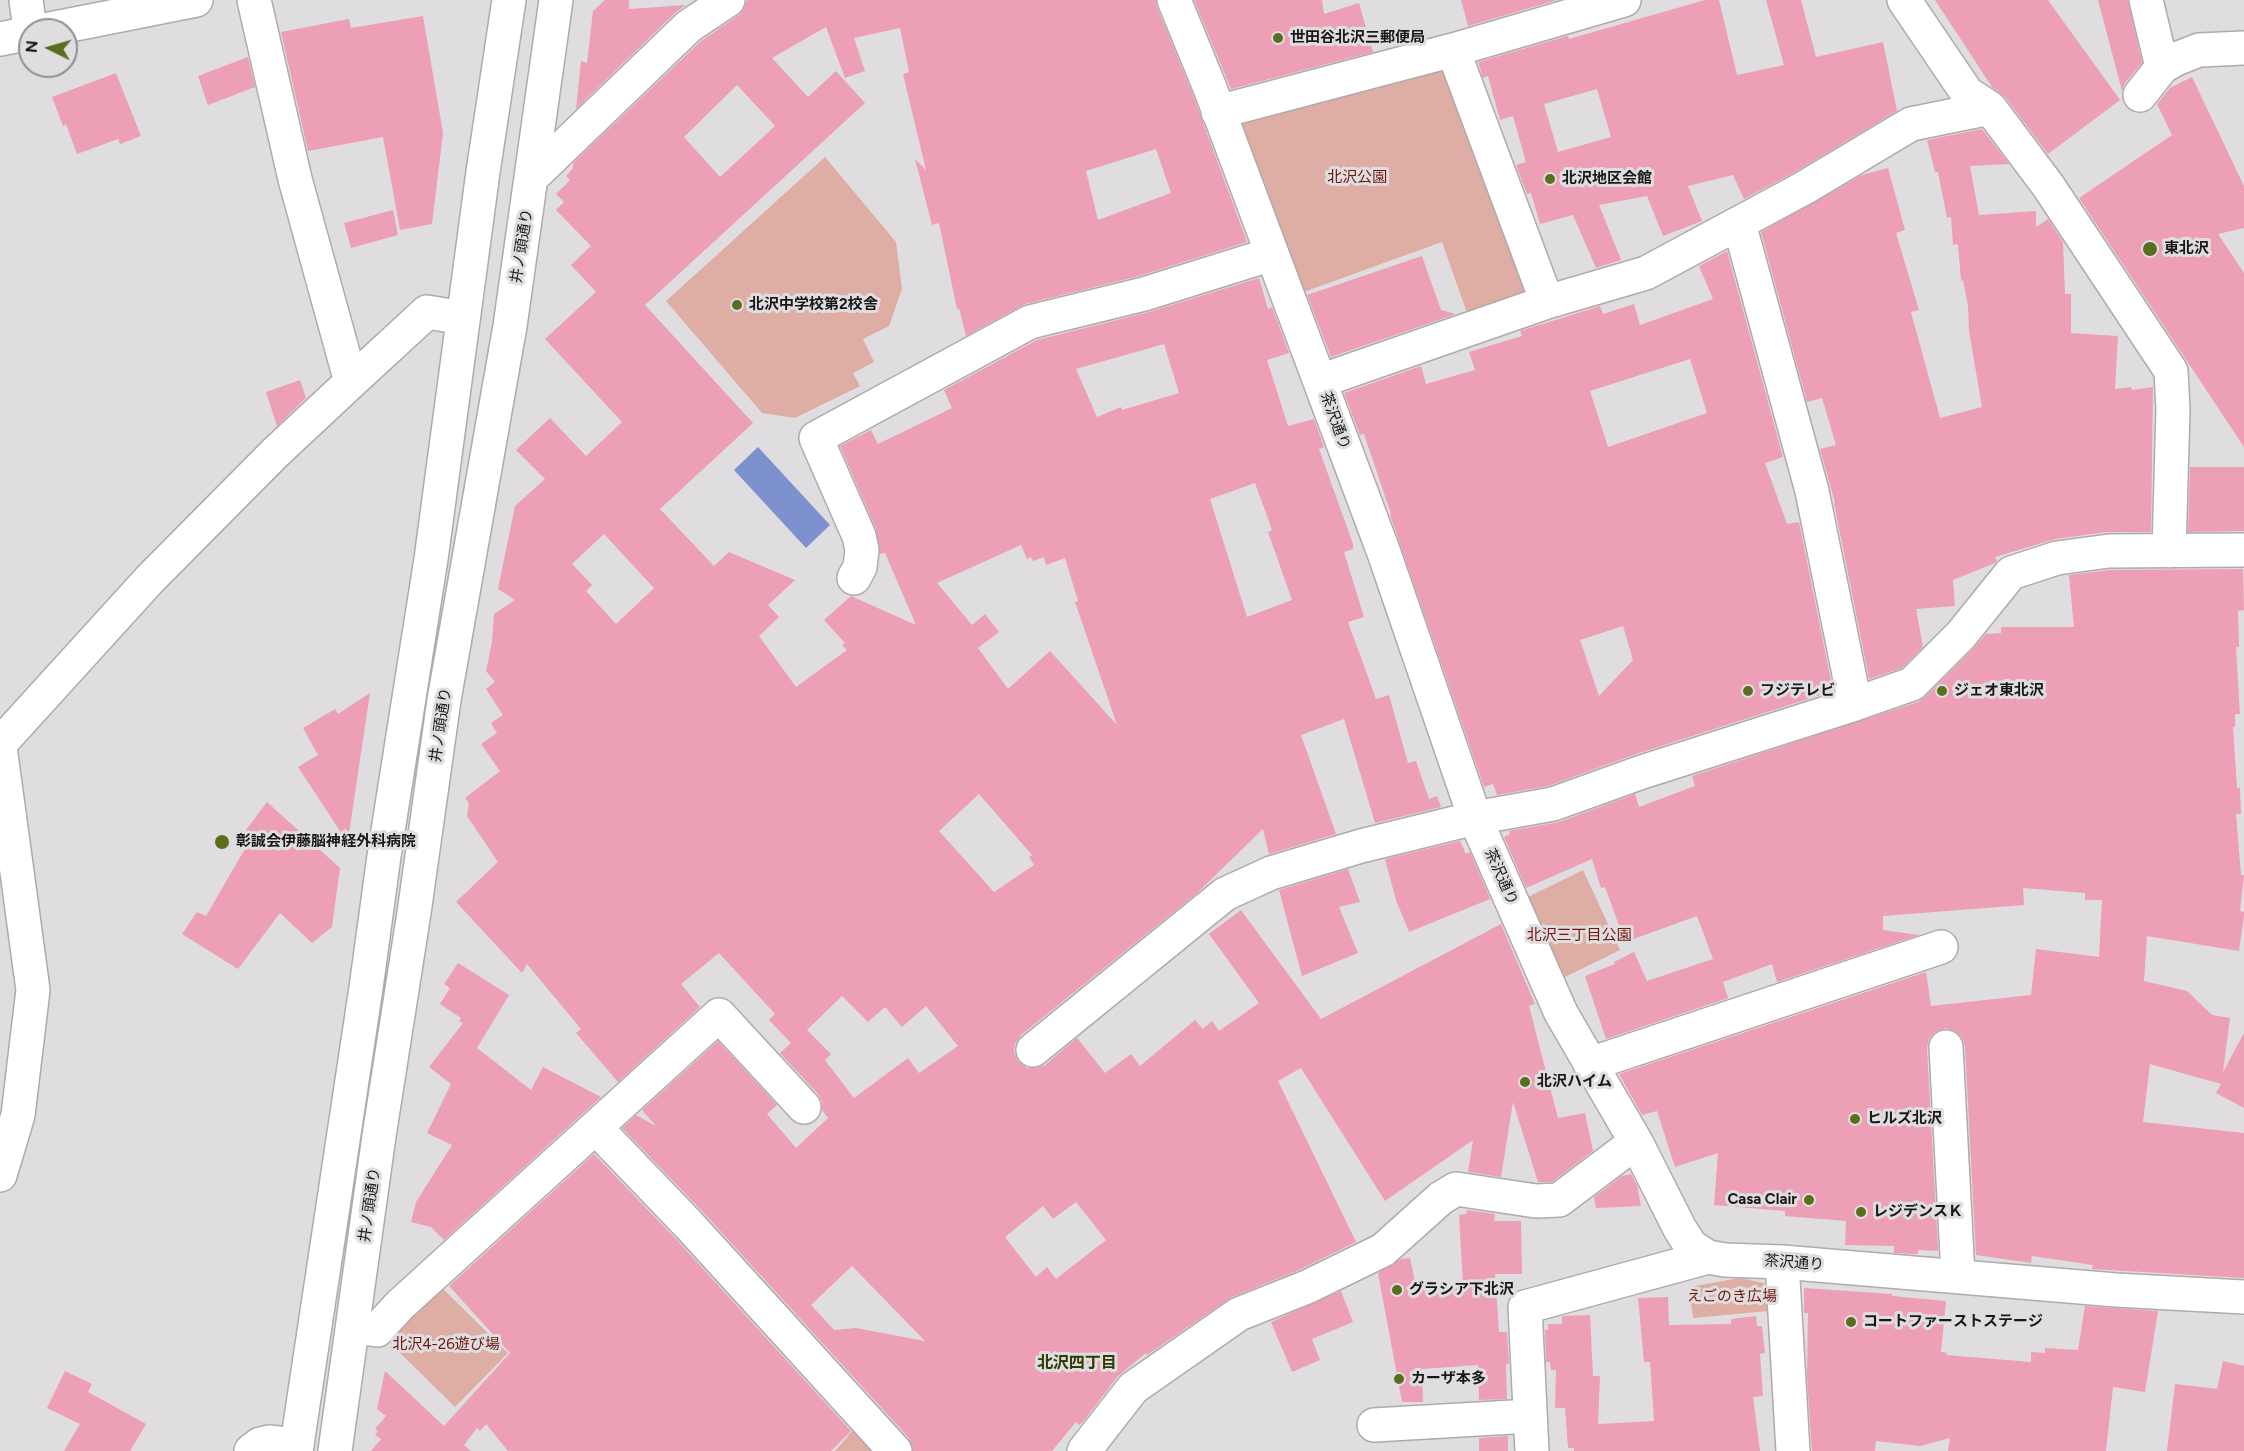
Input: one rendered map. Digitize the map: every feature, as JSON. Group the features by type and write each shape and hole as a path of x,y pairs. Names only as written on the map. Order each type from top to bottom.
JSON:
{"street":[{"path":"26,0 28,18"},
{"path":"78,23 196,0"},
{"path":"254,0 295,179 351,382"},
{"path":"251,1451 260,1444 268,1442 296,1448 384,856 431,559 509,0"},
{"name":"井ノ頭通り","path":"335,1451 444,700 510,326 556,0"},
{"path":"532,177 689,26 728,0"},
{"name":"茶沢通り","path":"1174,0 1384,552 1475,818 1561,1013 1636,1142 1691,1246 1708,1257 2116,1290 2244,1297"},
{"path":"1218,112 1454,50 1624,0"},
{"path":"1904,0 1967,93 1990,108 2049,187 2171,371 2173,410 2169,551"},
{"path":"2146,0 2162,67"},
{"path":"0,39 18,34"},
{"path":"2140,95 2162,67 2176,59 2199,50 2244,48"},
{"path":"1454,50 1547,302"},
{"path":"1320,381 1547,302 1647,273 1804,188 1911,124 1990,108"},
{"path":"1739,224 1812,491 1856,704"},
{"path":"854,578 860,567 862,550 859,536 816,438 1030,322 1143,294 1272,254"},
{"path":"0,1175 18,1115 33,990 0,746 150,579 275,453 351,382 427,312 463,318"},
{"path":"1033,1050 1225,894 1270,873 1361,846 1475,818 1553,804 1912,684 1961,635 2011,573 2056,558 2109,551 2244,550"},
{"path":"1590,1064 1941,947"},
{"path":"353,1328 377,1330 400,1305 719,1015 804,1107"},
{"path":"1946,1047 1958,1276"},
{"path":"596,1128 689,1225 895,1451"},
{"path":"1084,1451 1133,1388 1239,1314 1307,1287 1383,1250 1441,1197 1456,1189 1536,1201 1559,1200 1636,1142"},
{"path":"1532,1451 1525,1307 1708,1257"},
{"path":"1782,1262 1793,1451"},
{"path":"1374,1425 1530,1416"}],"green space":[{"name":"北沢公園","path":"1450,66 1530,289 1471,324 1442,242 1301,293 1241,119"},
{"path":"825,157 896,242 902,289 889,326 863,339 874,362 853,373 860,386 795,418 762,413 666,301"},
{"name":"北沢三丁目公園","path":"1583,870 1620,950 1563,978 1528,897"},
{"name":"えごのき広場","path":"1740,1278 1764,1283 1768,1311 1693,1318 1689,1287"},
{"name":"北沢4-26遊び場","path":"435,1281 508,1353 455,1407 384,1337"},
{"path":"853,1430 873,1451 835,1451"}],"water":[{"path":"758,447 830,525 806,548 734,470"}],"building":[{"path":"605,0 629,0 629,9 686,5 576,109 581,61 587,63 593,11"},
{"path":"747,0 1156,0 1247,242 1139,276 1025,304 966,336 959,308 957,309 939,223 932,225 915,159 926,170 903,74 909,72 900,28 854,38 865,71 845,78 826,27 772,58 808,97 836,71 865,103 645,305 753,423 660,509 714,566 729,552 795,580 768,605 779,617 759,636 796,687 847,650 842,645 845,643 824,620 851,596 916,625 885,553 880,554 876,529 840,446 871,430 878,444 952,408 944,390 1037,340 1149,312 1259,278 1268,309 1272,307 1289,353 1267,360 1288,426 1314,419 1324,447 1319,449 1353,544 1353,549 1344,552 1364,617 1348,622 1376,699 1389,695 1408,763 1416,761 1429,799 1437,796 1441,807 1375,823 1344,719 1301,735 1336,834 1269,854 1263,829 1196,894 1021,1035 1015,1044 1014,1052 1018,1061 1027,1068 1045,1065 1077,1038 1105,1073 1131,1054 1140,1066 1195,1020 1203,1029 1212,1021 1219,1031 1259,1003 1209,934 1241,910 1321,1019 1501,924 1535,1004 1529,1006 1558,1118 1585,1113 1593,1151 1552,1182 1538,1182 1513,1102 1501,1177 1468,1172 1473,1140 1385,1201 1301,1068 1278,1081 1356,1242 1299,1270 1232,1297 1147,1355 1146,1353 1118,1376 1082,1423 1079,1425 1076,1422 1052,1451 913,1451 909,1438 703,1212 622,1128 636,1115 656,1126 642,1110 718,1041 777,1105 767,1114 796,1148 828,1118 822,1110 822,1102 818,1094 780,1053 791,1043 769,1020 775,1014 719,953 681,984 700,1007 618,1082 576,1033 581,1029 527,964 522,973 456,902 498,862 467,816 469,803 465,798 500,771 481,744 497,733 491,723 503,715 486,689 495,682 486,671 492,642 494,614 515,600 498,589 515,506 545,479 516,450 550,418 586,456 622,422 545,339 596,292 571,265 591,246 556,210 564,202 556,194 570,180 566,176 573,168 573,163 701,41 739,15","holes":["737,85 775,126 720,177 684,137","1156,149 1171,193 1098,220 1086,171","1164,344 1179,393 1122,410 1121,407 1097,417 1076,369","1255,483 1272,530 1268,532 1292,600 1247,617 1210,499","604,534 654,588 616,624 586,591 592,585 572,564","1021,545 1027,559 1031,557 1033,561 1044,557 1046,565 1065,558 1078,601 1075,602 1117,725 1050,651 1008,689 978,648 999,632 985,614 972,625 937,583","979,794 1032,855 1029,857 1034,865 994,892 939,831","842,996 868,1022 885,1007 902,1027 926,1006 958,1046 919,1073 908,1058 854,1098 825,1060 831,1054 807,1030","1076,1202 1106,1240 1056,1279 1047,1267 1036,1277 1005,1237 1043,1206 1053,1219","852,1266 925,1341 856,1328 834,1330 811,1305"]},
{"path":"1194,0 1322,0 1324,14 1359,3 1373,52 1231,89"},
{"path":"1461,0 1557,0 1468,26"},
{"path":"1705,0 1719,0 1737,75 1784,65 1766,0 1801,0 1816,57 1883,42 1897,111 1795,172 1744,199 1733,175 1688,186 1702,221 1663,236 1647,196 1599,205 1621,260 1596,268 1573,215 1540,224 1531,193 1527,194 1516,165 1526,162 1513,116 1500,120 1488,76 1483,78 1478,62 1568,36 1569,39","holes":["1597,89 1611,137 1558,152 1544,104"]},
{"path":"1935,0 2048,0 2120,100 2048,154 2005,97 1992,87"},
{"path":"2098,0 2128,0 2142,63 2125,83 2122,91"},
{"path":"423,16 443,133 432,224 400,230 383,137 308,151 281,32 349,19 351,28"},
{"path":"248,57 255,87 208,105 198,76"},
{"path":"116,73 141,136 120,144 118,139 77,154 66,124 63,126 52,97"},
{"path":"2192,77 2244,186 2244,228 2218,234 2244,273 2244,447 2079,198 2172,135 2157,104 2170,88"},
{"path":"1982,129 2009,164 1970,166 1979,215 2036,211 2036,227 2048,219 2063,242 2065,294 2071,294 2071,333 2118,336 2115,389 2131,387 2132,390 2153,387 2151,532 2107,532 2055,539 1995,557 1997,561 1995,563 1953,580 1955,606 1916,609 1923,647 1902,668 1869,679 1835,503 1820,449 1836,445 1822,398 1807,402 1761,232 1862,175 1888,168 1905,230 1896,233 1919,310 1911,312 1940,418 1982,407 1969,331 1968,306 1963,280 1961,281 1958,244 1953,245 1951,217 1947,218 1938,172 1935,172 1927,140"},
{"path":"393,210 398,235 351,248 344,223"},
{"path":"1727,251 1783,457 1765,463 1787,524 1799,522 1833,691 1636,754 1548,786 1497,795 1493,784 1484,787 1364,434 1360,435 1344,393 1421,366 1426,384 1475,370 1469,352 1522,336 1520,331 1600,306 1603,314 1634,304 1640,325 1713,299 1699,266","holes":["1690,359 1707,413 1608,447 1590,391","1623,626 1633,660 1599,696 1580,640"]},
{"path":"1422,256 1441,310 1456,314 1331,357 1307,295"},
{"path":"300,380 306,398 277,426 266,392"},
{"path":"2190,467 2244,467 2244,531 2188,532"},
{"path":"2243,569 2244,610 2238,611 2239,647 2236,647 2240,714 2235,714 2235,727 2233,727 2241,814 2236,814 2241,875 2244,875 2240,911 2244,912 2244,916 2239,951 2147,936 2144,981 2187,991 2212,1015 2230,1018 2223,1072 2244,1033 2244,1108 2216,1093 2221,1084 2150,1064 2143,1122 2244,1133 2244,1278 2092,1269 2093,1265 2032,1256 2031,1263 1976,1255 1965,1046 1961,1036 1946,1028 1935,1032 1929,1039 1927,1048 1938,1251 1918,1250 1918,1254 1894,1253 1894,1246 1845,1245 1846,1221 1785,1216 1785,1211 1714,1205 1718,1153 1675,1167 1657,1111 1642,1115 1619,1074 1926,972 1931,1006 2031,995 2036,949 2099,957 2102,900 2085,900 2085,893 2023,888 2024,905 1883,916 1883,930 1919,935 1777,982 1772,964 1723,982 1728,998 1606,1039 1585,976 1615,964 1614,962 1634,952 1647,981 1713,959 1697,916 1625,942 1605,887 1601,888 1592,859 1526,888 1504,837 1510,834 1509,831 1559,822 1635,794 1639,807 1695,786 1692,776 1918,702 1986,634 2001,633 2001,627 2074,627 2069,575 2110,570"},
{"path":"370,693 349,833 345,828 344,837 298,767 318,755 303,728 335,709 338,714"},
{"path":"267,802 340,868 332,927 312,943 280,913 238,969 182,934 197,912 206,916 246,847 246,830"},
{"path":"1460,841 1466,854 1470,852 1492,903 1490,899 1409,932 1396,900 1385,859"},
{"path":"1348,869 1360,902 1339,907 1358,953 1302,976 1279,890"},
{"path":"458,963 509,995 477,1048 531,1090 543,1067 601,1097 444,1240 431,1227 411,1222 416,1202 452,1145 427,1133 451,1084 429,1067 463,1023 459,1021 461,1018 440,1004 450,988 444,984"},
{"path":"594,1154 675,1238 851,1431 831,1451 508,1451 486,1424 480,1431 477,1428 464,1445 471,1451 371,1451 381,1439 375,1435 378,1431 375,1429 386,1416 377,1409 385,1371 444,1426 510,1353 449,1286"},
{"path":"1631,1174 1637,1185 1641,1206 1596,1208 1594,1197 1622,1176"},
{"path":"1467,1210 1495,1214 1494,1221 1521,1221 1522,1274 1495,1274 1499,1332 1507,1332 1509,1364 1506,1364 1507,1399 1479,1400 1478,1365 1422,1369 1423,1402 1402,1402 1378,1273 1401,1259 1410,1258 1417,1291 1463,1284 1459,1215 1466,1214"},
{"path":"1804,1288 1892,1294 1892,1296 1946,1301 1941,1352 1947,1353 1946,1355 2031,1362 2031,1352 2045,1353 2045,1348 2078,1350 2085,1306 2158,1311 2145,1392 2113,1387 2106,1451 1948,1451 1950,1438 1920,1446 1876,1441 1875,1451 1812,1451 1807,1377 1808,1313 1804,1313"},
{"path":"1341,1291 1353,1322 1312,1339 1320,1360 1292,1372 1271,1322"},
{"path":"1668,1297 1669,1325 1731,1324 1731,1319 1756,1316 1757,1326 1762,1326 1765,1353 1760,1354 1763,1396 1753,1397 1760,1451 1574,1451 1574,1448 1568,1448 1565,1408 1555,1408 1556,1370 1551,1370 1550,1362 1546,1362 1545,1330 1548,1330 1548,1324 1562,1324 1562,1316 1590,1315 1593,1376 1600,1376 1598,1424 1654,1421 1650,1362 1644,1362 1638,1298"},
{"path":"2223,1361 2244,1366 2244,1451 2167,1451 2175,1384 2217,1389"},
{"path":"65,1371 92,1384 88,1392 146,1424 130,1451 64,1451 80,1424 47,1408"},
{"path":"1508,1436 1508,1451 1479,1451 1479,1438"}],"place":[{"name":"世田谷北沢三郵便局","path":"1278,38"},
{"name":"北沢地区会館","path":"1550,179"},
{"name":"東北沢","path":"2150,249"},
{"name":"北沢中学校第2校舎","path":"737,305"},
{"name":"フジテレビ","path":"1748,691"},
{"name":"ジェオ東北沢","path":"1942,691"},
{"name":"彰誠会伊藤脳神経外科病院","path":"222,842"},
{"name":"北沢ハイム","path":"1525,1082"},
{"name":"ヒルズ北沢","path":"1855,1119"},
{"name":"Casa Clair","path":"1809,1200"},
{"name":"レジデンスＫ","path":"1861,1212"},
{"name":"グラシア下北沢","path":"1397,1290"},
{"name":"コートファーストステージ","path":"1851,1322"},
{"name":"カーザ本多","path":"1399,1379"}],"district":[{"name":"北沢四丁目","path":"1077,1363"}]}
